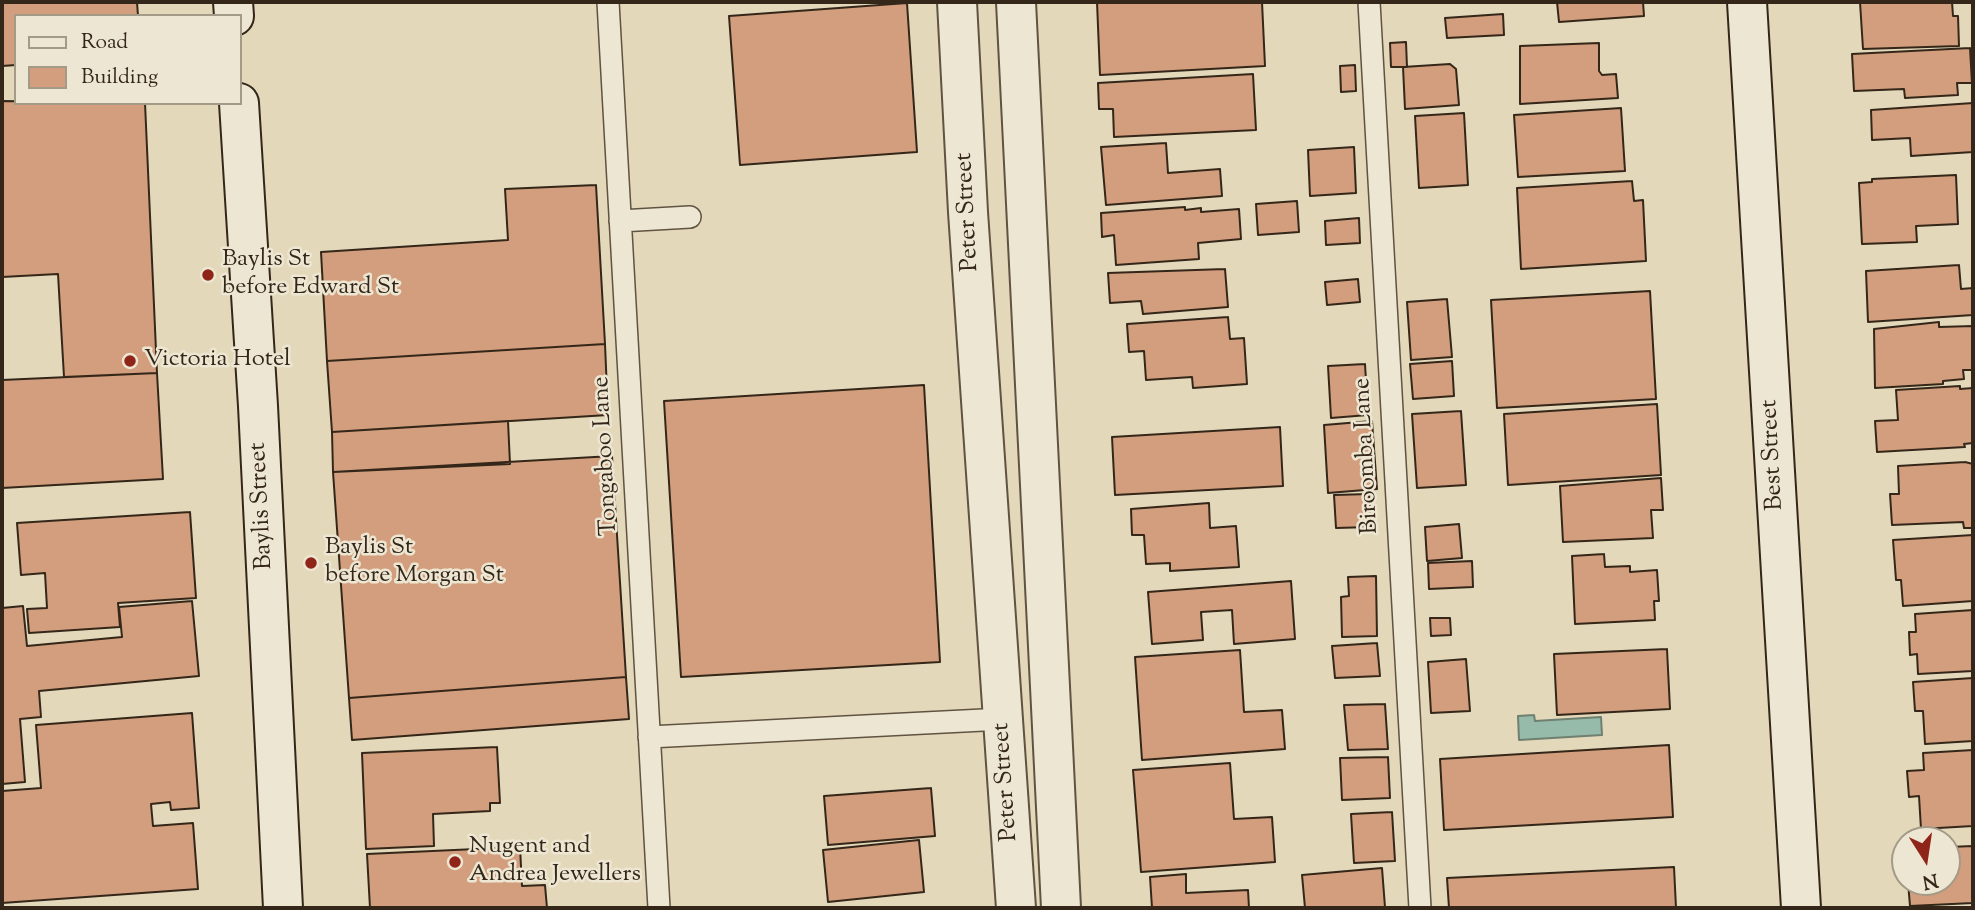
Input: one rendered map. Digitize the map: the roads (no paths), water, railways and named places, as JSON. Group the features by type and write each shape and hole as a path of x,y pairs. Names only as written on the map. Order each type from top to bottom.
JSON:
{"street":[{"name":"Peter Street","path":"957,2 968,212 1016,908"},
{"name":"Peter Street","path":"1016,2 1061,908"},
{"name":"Best Street","path":"1747,2 1801,908"},
{"name":"Baylis Street","path":"239,105 258,406 283,908"},
{"path":"968,212 1027,211"},
{"path":"982,422 1037,418"},
{"path":"999,656 1049,653"},
{"name":"Peter Street","path":"1013,867 1059,863"}],"lane":[{"name":"Tongaboo Lane","path":"608,2 659,908"},
{"name":"Biroomba Lane","path":"1369,2 1420,908"},
{"path":"620,221 690,217"},
{"path":"649,737 1003,719"}],"place":[{"name":"Baylis St before Edward St","path":"208,275"},
{"name":"Victoria Hotel","path":"130,361"},
{"name":"Baylis St before Morgan St","path":"311,563"},
{"name":"Nugent and Andrea Jewellers","path":"455,862"}]}
